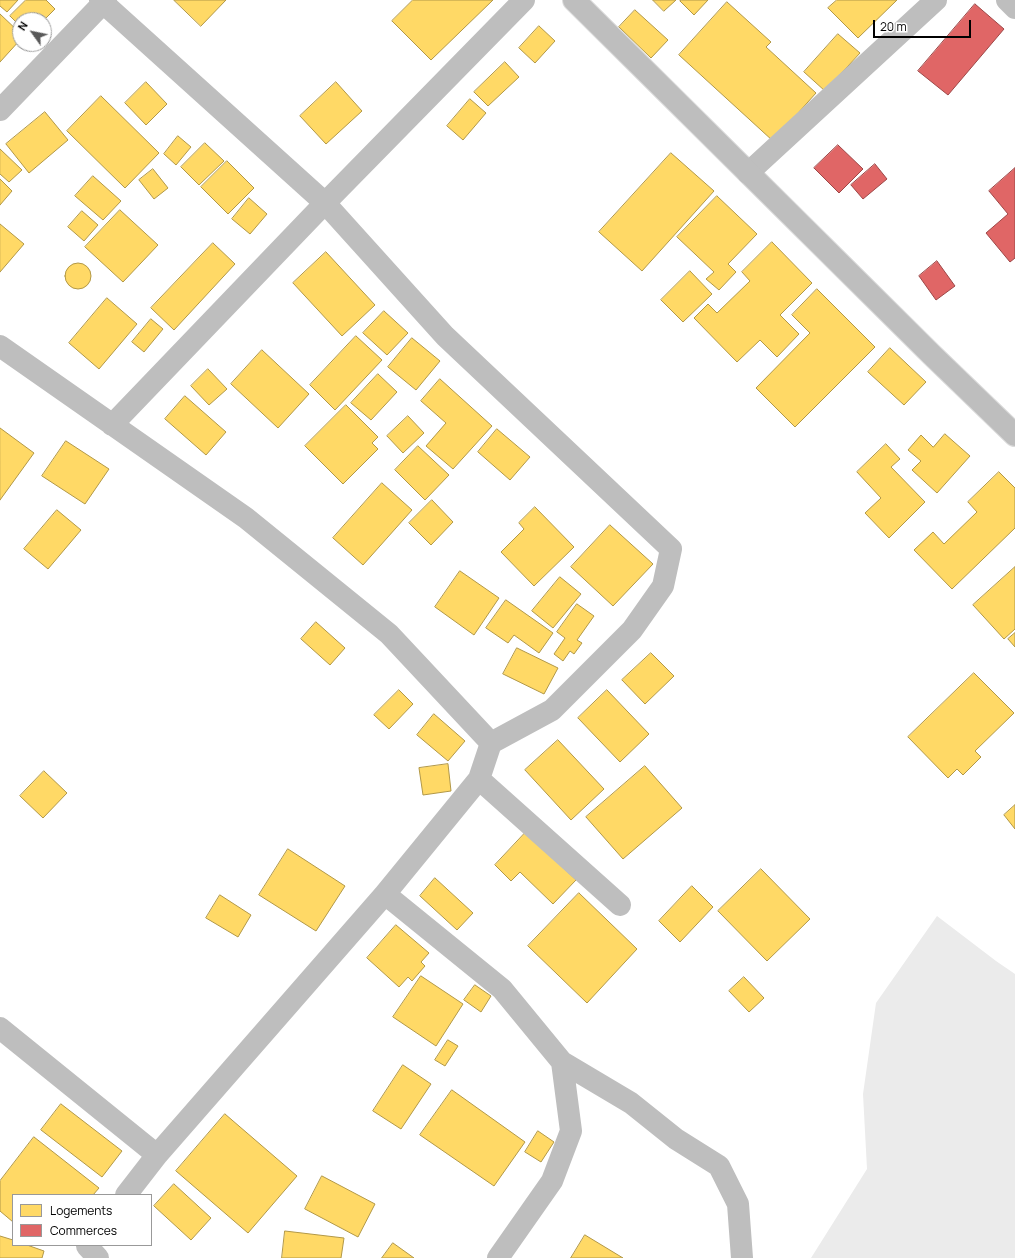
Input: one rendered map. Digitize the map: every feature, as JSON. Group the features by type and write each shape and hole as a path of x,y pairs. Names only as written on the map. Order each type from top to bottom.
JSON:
{"street":[{"path":"112,425 325,203 524,0"},
{"path":"574,0 932,355 1015,435"},
{"path":"748,173 936,0"},
{"path":"1007,0 1015,8"},
{"path":"0,110 103,1 325,203 445,336 671,549 663,586 632,630 552,710 492,742 479,780 385,894 157,1155 127,1194"},
{"path":"0,346 246,518 389,634 492,742"},
{"path":"479,780 620,905"},
{"path":"385,894 502,989 562,1062 631,1104 676,1139 719,1166 738,1204 742,1258"},
{"path":"0,1028 157,1155"},
{"path":"498,1258 552,1181 571,1131 562,1062"}],"shaded area":[{"path":"937,916 1015,974 1015,1258 811,1258 867,1169 863,1094 876,1003"}],"building: Logements":[{"path":"0,0 18,0 7,12 0,6"},
{"path":"26,0 46,0 55,9 52,12 14,12"},
{"path":"174,0 226,0 201,26"},
{"path":"413,0 493,0 431,60 392,21"},
{"path":"653,0 676,0 664,11"},
{"path":"708,0 694,15 680,1"},
{"path":"837,0 897,0 858,38 828,8"},
{"path":"727,2 771,42 766,47 816,93 773,141 679,55"},
{"path":"635,10 668,40 651,58 619,27"},
{"path":"0,14 12,25 12,49 0,62"},
{"path":"539,26 555,41 535,63 519,48"},
{"path":"838,34 860,53 825,91 804,72"},
{"path":"505,62 519,77 488,106 474,92"},
{"path":"146,82 167,104 146,125 125,103"},
{"path":"336,82 362,111 326,144 300,116"},
{"path":"101,96 159,153 125,188 67,131"},
{"path":"470,99 486,113 463,140 447,126"},
{"path":"45,112 68,140 29,173 6,144"},
{"path":"178,136 191,147 176,165 164,154"},
{"path":"205,143 224,161 199,185 181,167"},
{"path":"0,149 22,170 9,182 0,174"},
{"path":"671,153 714,191 642,271 599,232"},
{"path":"227,161 254,188 228,214 201,187"},
{"path":"153,169 168,188 154,199 139,180"},
{"path":"93,176 121,201 103,220 75,196"},
{"path":"0,179 12,191 0,205"},
{"path":"717,196 757,234 728,264 736,272 719,290 706,279 714,272 677,237"},
{"path":"249,198 267,214 250,234 232,219"},
{"path":"120,210 158,245 123,282 85,247"},
{"path":"82,211 98,225 84,241 68,227"},
{"path":"0,224 24,244 0,272"},
{"path":"772,242 812,283 780,315 799,334 777,357 760,340 737,362 694,318 708,304 717,313 750,281 742,272"},
{"path":"213,243 235,264 174,330 151,308"},
{"path":"326,252 375,305 342,336 293,283"},
{"path":"78,263 87,267 91,276 87,285 78,289 69,285 65,276 69,267"},
{"path":"690,271 712,294 683,322 661,300"},
{"path":"817,289 875,347 795,427 756,388 810,333 792,315"},
{"path":"107,298 137,324 99,369 69,343"},
{"path":"384,311 408,333 387,355 363,333"},
{"path":"151,319 163,329 144,352 132,342"},
{"path":"356,336 382,360 335,410 310,385"},
{"path":"412,338 440,361 416,390 388,367"},
{"path":"890,348 926,382 904,405 868,372"},
{"path":"262,350 309,394 278,428 231,384"},
{"path":"208,369 227,389 209,405 191,386"},
{"path":"378,374 397,392 371,420 351,403"},
{"path":"440,379 492,426 453,469 426,446 446,423 421,401"},
{"path":"185,396 226,432 206,455 165,419"},
{"path":"346,405 378,437 372,443 378,449 343,484 305,446"},
{"path":"408,416 424,433 403,453 387,436"},
{"path":"0,428 34,453 0,500"},
{"path":"497,429 530,457 510,480 478,452"},
{"path":"945,434 970,456 937,493 912,470 921,461 908,450 921,435 933,447"},
{"path":"66,441 109,469 85,504 42,476"},
{"path":"886,444 900,459 891,467 925,502 889,538 865,513 881,498 857,472"},
{"path":"418,446 449,475 425,500 395,470"},
{"path":"999,472 1015,488 1015,528 952,589 914,550 933,532 944,544 977,512 968,502"},
{"path":"382,483 412,510 363,565 333,538"},
{"path":"432,500 453,522 431,545 409,523"},
{"path":"535,507 574,547 534,586 501,552 524,529 519,523"},
{"path":"57,510 81,530 48,569 24,549"},
{"path":"610,525 653,564 613,606 571,567"},
{"path":"1015,567 1015,629 1004,639 973,605"},
{"path":"460,571 499,598 474,635 435,607"},
{"path":"560,577 581,594 553,628 532,611"},
{"path":"506,600 553,633 539,653 514,635 508,643 486,628"},
{"path":"577,604 594,616 577,640 582,643 574,654 570,651 563,661 554,654 565,638 557,632"},
{"path":"316,622 345,648 330,665 301,639"},
{"path":"1015,633 1015,647 1008,639"},
{"path":"517,648 558,668 544,694 503,674"},
{"path":"651,653 674,676 645,704 622,680"},
{"path":"974,673 1014,713 975,751 981,757 963,775 957,769 948,778 908,737"},
{"path":"399,690 413,704 389,729 374,715"},
{"path":"607,690 649,734 620,762 578,718"},
{"path":"434,714 465,741 448,761 417,735"},
{"path":"558,740 604,789 571,820 525,770"},
{"path":"448,764 451,791 423,795 419,768"},
{"path":"645,766 682,808 623,859 586,817"},
{"path":"44,771 67,793 43,818 20,796"},
{"path":"1015,805 1015,829 1004,815"},
{"path":"526,832 576,880 553,904 520,872 511,881 495,865"},
{"path":"288,849 345,886 316,931 259,895"},
{"path":"761,869 810,919 767,961 718,911"},
{"path":"435,878 473,913 457,930 420,896"},
{"path":"692,886 713,907 680,942 659,921"},
{"path":"579,893 637,949 587,1003 528,946"},
{"path":"220,895 251,915 238,937 206,918"},
{"path":"396,925 429,953 421,962 425,966 412,981 408,977 399,987 367,958"},
{"path":"421,976 463,1004 436,1046 393,1017"},
{"path":"744,977 764,998 749,1012 729,991"},
{"path":"475,985 491,996 481,1012 464,1000"},
{"path":"448,1040 458,1046 445,1066 435,1060"},
{"path":"403,1065 431,1084 401,1129 373,1111"},
{"path":"452,1090 525,1142 494,1186 420,1135"},
{"path":"61,1104 122,1151 102,1177 41,1130"},
{"path":"225,1114 297,1176 248,1233 176,1171"},
{"path":"538,1131 554,1142 541,1162 525,1152"},
{"path":"34,1137 99,1188 94,1194 12,1194 12,1221 0,1211 0,1181"},
{"path":"322,1176 375,1204 358,1237 305,1209"},
{"path":"174,1184 211,1218 191,1240 154,1206"},
{"path":"285,1231 344,1238 341,1258 282,1258"},
{"path":"585,1235 623,1258 571,1258"},
{"path":"0,1236 12,1240 12,1246 30,1246 44,1251 42,1258 0,1258"},
{"path":"393,1243 414,1258 382,1258"}],"building: Commerces":[{"path":"975,4 1004,29 948,95 918,71"},
{"path":"838,145 863,169 839,193 814,168"},
{"path":"875,164 887,179 863,199 851,185"},
{"path":"1015,168 1015,258 1010,262 986,233 1008,214 989,191"},
{"path":"937,261 955,286 936,300 919,276"}]}
